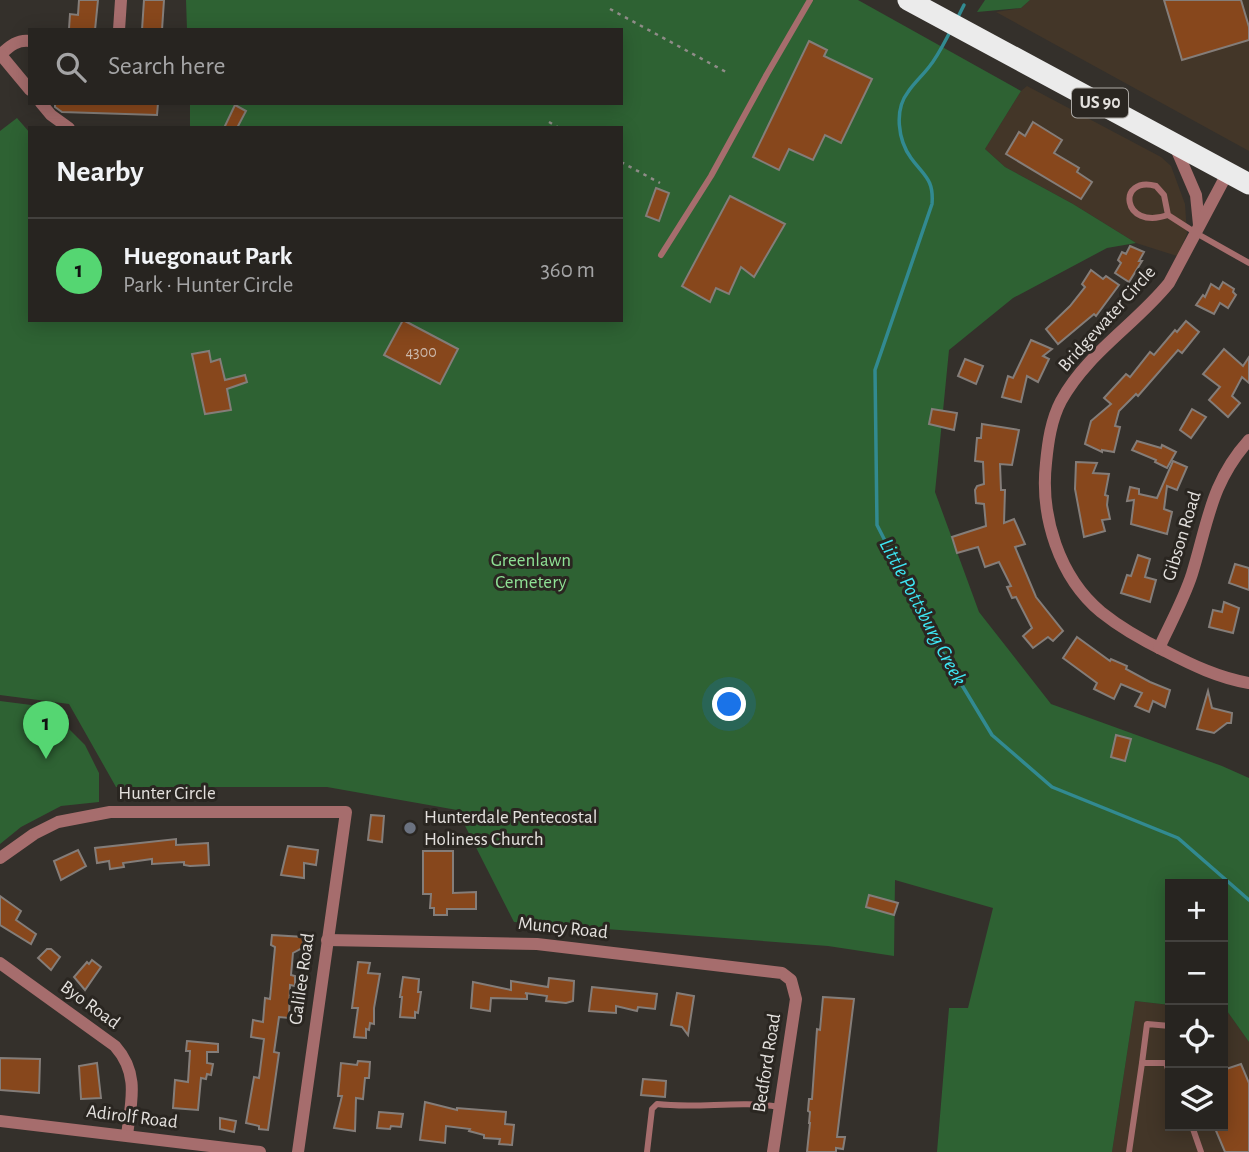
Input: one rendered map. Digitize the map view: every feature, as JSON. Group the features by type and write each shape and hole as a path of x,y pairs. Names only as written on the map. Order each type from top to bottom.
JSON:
{"highway":[{"name":"US 90","path":"908,0 1249,184"}],"street":[{"path":"119,28 121,0"},
{"path":"28,41 11,45 0,55 28,88"},
{"path":"43,105 66,126"},
{"path":"1173,143 1196,195 1198,230"},
{"name":"Bridgewater Circle","path":"1228,172 1169,283 1157,298 1092,359 1062,401 1053,423 1044,476 1049,524 1058,551 1070,575 1100,611 1131,634 1202,670 1249,683"},
{"name":"Gibson Road","path":"1159,648 1192,576 1213,496 1228,467 1249,440"},
{"name":"Hunter Circle","path":"0,858 34,834 58,822 110,812 346,812"},
{"name":"Galilee Road","path":"298,1152 346,812"},
{"name":"Muncy Road","path":"327,940 537,944 770,971 782,973 791,980"},
{"name":"Byo Road","path":"0,963 116,1046 123,1055 133,1083 127,1135"},
{"name":"Bedford Road","path":"773,1152 796,999 791,980"},
{"name":"Adirolf Road","path":"0,1121 260,1152"}],"lane":[{"path":"662,255 712,176 810,0"},
{"path":"1168,215 1164,195 1156,186 1142,185 1130,193 1129,204 1137,214 1151,219 1168,215 1198,230 1249,263"},
{"path":"1129,1152 1147,1024 1165,1026"},
{"path":"1142,1063 1165,1063"},
{"path":"647,1152 652,1109 657,1104 676,1106 757,1103 780,1107"},
{"path":"1194,1131 1201,1152"}],"path":[{"path":"610,9 726,72"},
{"path":"549,122 556,126"},
{"path":"623,163 660,183"}],"shaded area":[{"path":"1030,0 1249,0 1249,151 996,12 1021,8"},
{"path":"1027,86 1161,157 1171,166 1185,204 1187,234 1177,256 1136,243 1073,204 1005,167 985,149 1021,91"},
{"path":"1135,1001 1165,1004 1165,1131 1228,1131 1228,1012 1249,1042 1249,1152 1112,1152"}],"green space":[{"name":"Greenlawn Cemetery","path":"186,0 858,0 1021,91 985,149 1005,167 1073,204 1136,243 1107,248 1013,298 949,350 935,492 979,612 1051,704 1249,778 1249,1042 1228,1012 1228,879 1165,879 1165,1004 1135,1001 1112,1152 937,1152 949,1008 968,1008 993,908 895,880 894,956 828,946 514,922 457,810 327,787 116,787 69,704 0,695 0,131 17,118 28,131 28,322 623,322 623,126 190,126 190,105 623,105 623,28 187,28"},
{"path":"985,0 1030,0 1021,8 977,12"},
{"path":"0,701 47,707 85,745 99,773 99,802 61,806 21,827 0,844"}],"building":[{"path":"79,0 98,0 95,28 69,28 70,14 78,15"},
{"path":"144,0 164,0 162,28 142,28"},
{"path":"1164,0 1241,0 1249,27 1249,40 1182,60"},
{"path":"809,41 827,50 824,56 872,79 841,143 825,135 813,160 789,149 779,170 753,157"},
{"path":"158,105 157,115 62,112 55,107"},
{"path":"235,105 246,111 238,126 225,126"},
{"path":"1033,122 1062,140 1054,153 1079,168 1077,172 1092,182 1081,199 1006,154 1019,132 1025,136"},
{"path":"656,188 669,193 659,221 646,216"},
{"path":"730,196 785,224 754,277 741,267 729,294 716,288 710,302 682,286"},
{"path":"1130,246 1144,252 1139,261 1142,261 1129,282 1115,273 1121,263 1118,260 1122,252 1126,254"},
{"path":"1091,270 1103,279 1106,276 1119,285 1096,316 1094,314 1058,344 1046,329 1085,287 1082,284"},
{"path":"1223,282 1234,289 1236,295 1228,308 1220,303 1214,314 1196,305 1203,295 1205,297 1211,284 1219,289"},
{"path":"1186,321 1199,332 1182,353 1178,350 1138,396 1136,394 1119,411 1115,426 1120,427 1114,452 1102,452 1085,444 1091,421 1111,404 1104,398 1126,374 1130,377 1150,352 1154,355"},
{"path":"402,322 407,322 458,349 440,384 384,355"},
{"path":"1031,340 1052,349 1043,356 1049,359 1038,382 1027,376 1021,402 1002,397 1008,376 1013,378"},
{"path":"1224,349 1243,366 1249,357 1249,383 1242,377 1232,396 1240,403 1228,417 1209,400 1220,387 1203,374"},
{"path":"209,351 211,362 220,359 225,380 245,375 247,382 227,389 231,410 205,414 192,354"},
{"path":"965,359 983,366 976,384 958,376"},
{"path":"932,409 957,413 954,430 929,424"},
{"path":"1192,409 1206,417 1191,438 1180,430"},
{"path":"982,424 1019,430 1012,465 1000,464 1001,490 1005,490 1004,523 1014,519 1025,544 1015,547 1036,597 1063,631 1053,641 1048,637 1033,648 1023,636 1032,628 1016,597 1012,598 1007,587 1011,586 999,562 985,567 978,547 957,553 952,537 986,526 984,504 976,503 975,490 977,486 984,484 983,462 975,461 977,438 981,438"},
{"path":"1137,441 1161,448 1162,445 1176,452 1167,468 1132,450"},
{"path":"1173,461 1187,467 1177,490 1167,486 1164,509 1172,512 1167,534 1131,524 1134,500 1127,501 1130,487 1139,489 1139,494 1157,498"},
{"path":"1076,462 1097,463 1093,473 1109,474 1105,495 1108,496 1110,519 1102,520 1105,531 1084,537 1075,489"},
{"path":"1138,555 1150,559 1145,577 1156,580 1150,602 1121,593 1127,575 1131,576"},
{"path":"1235,564 1249,568 1249,590 1229,583"},
{"path":"1224,602 1239,608 1233,633 1209,627 1213,610 1222,612"},
{"path":"1077,637 1110,661 1111,659 1127,666 1126,669 1170,690 1165,707 1153,701 1149,712 1135,706 1142,693 1121,684 1114,699 1094,689 1097,683 1063,658"},
{"path":"1208,691 1212,708 1232,713 1231,723 1214,733 1197,729"},
{"path":"1116,735 1131,739 1125,761 1111,757"},
{"path":"371,815 384,816 382,842 368,840"},
{"path":"176,839 176,845 208,843 209,865 190,866 184,865 184,862 152,864 152,859 123,863 124,867 110,869 109,861 97,863 95,848"},
{"path":"288,846 318,850 316,865 304,863 304,878 281,875"},
{"path":"78,850 86,866 61,880 54,861"},
{"path":"423,851 453,851 453,893 476,892 476,909 447,909 447,915 434,915 434,908 430,908 431,894 423,894"},
{"path":"869,895 898,903 894,915 866,907"},
{"path":"0,896 21,911 16,920 36,934 31,944 0,925"},
{"path":"272,935 304,937 302,948 293,953 291,975 295,976 295,986 290,985 289,1018 279,1017 274,1052 279,1053 268,1130 246,1123 254,1077 259,1078 264,1039 251,1037 253,1020 263,1022 265,998 270,999 275,947 271,945"},
{"path":"47,949 60,957 51,970 38,958"},
{"path":"92,960 101,967 85,990 74,977"},
{"path":"358,962 370,963 368,973 380,974 374,1024 370,1023 369,1030 366,1029 366,1038 354,1037 358,1008 352,1008"},
{"path":"403,977 419,979 418,992 421,992 415,1018 400,1017"},
{"path":"549,978 574,981 573,1001 546,1001 547,996 525,993 527,999 491,998 490,1011 471,1008 473,982 511,990 511,981 548,987"},
{"path":"592,987 657,994 655,1009 638,1007 637,1011 616,1006 616,1013 589,1011"},
{"path":"677,993 694,996 688,1035 682,1027 671,1025"},
{"path":"823,997 854,999 837,1137 845,1137 843,1149 836,1148 836,1152 807,1152 809,1099 812,1099 817,1029 820,1030"},
{"path":"187,1041 218,1044 218,1052 207,1052 207,1063 213,1064 211,1075 207,1074 206,1079 201,1078 198,1110 173,1108 175,1080 188,1082 190,1051 186,1051"},
{"path":"0,1058 40,1059 39,1093 0,1090"},
{"path":"358,1061 370,1062 363,1099 356,1098 355,1131 334,1128 342,1096 338,1096 341,1063 357,1065"},
{"path":"97,1063 101,1098 81,1099 79,1066"},
{"path":"1241,1064 1249,1083 1249,1152 1225,1152 1216,1131 1228,1131 1228,1068"},
{"path":"643,1079 666,1081 665,1097 641,1095"},
{"path":"425,1102 457,1110 506,1112 505,1124 514,1125 512,1145 499,1144 500,1139 484,1138 484,1135 469,1131 470,1129 446,1126 445,1143 420,1140"},
{"path":"379,1112 403,1114 401,1127 377,1128"},
{"path":"220,1118 236,1121 234,1132 220,1129"}],"waterway":[{"name":"Little Pottsburg Creek","path":"958,17 964,5"},
{"name":"Little Pottsburg Creek","path":"951,30 935,58 910,89 899,116 903,143 930,183 932,204 875,370 877,525 939,647 992,735 1052,787 1178,838 1249,900"}],"place":[{"name":"Huegonaut Park","path":"46,759"},
{"name":"Hunterdale Pentecostal Holiness Church","path":"410,828"}]}
